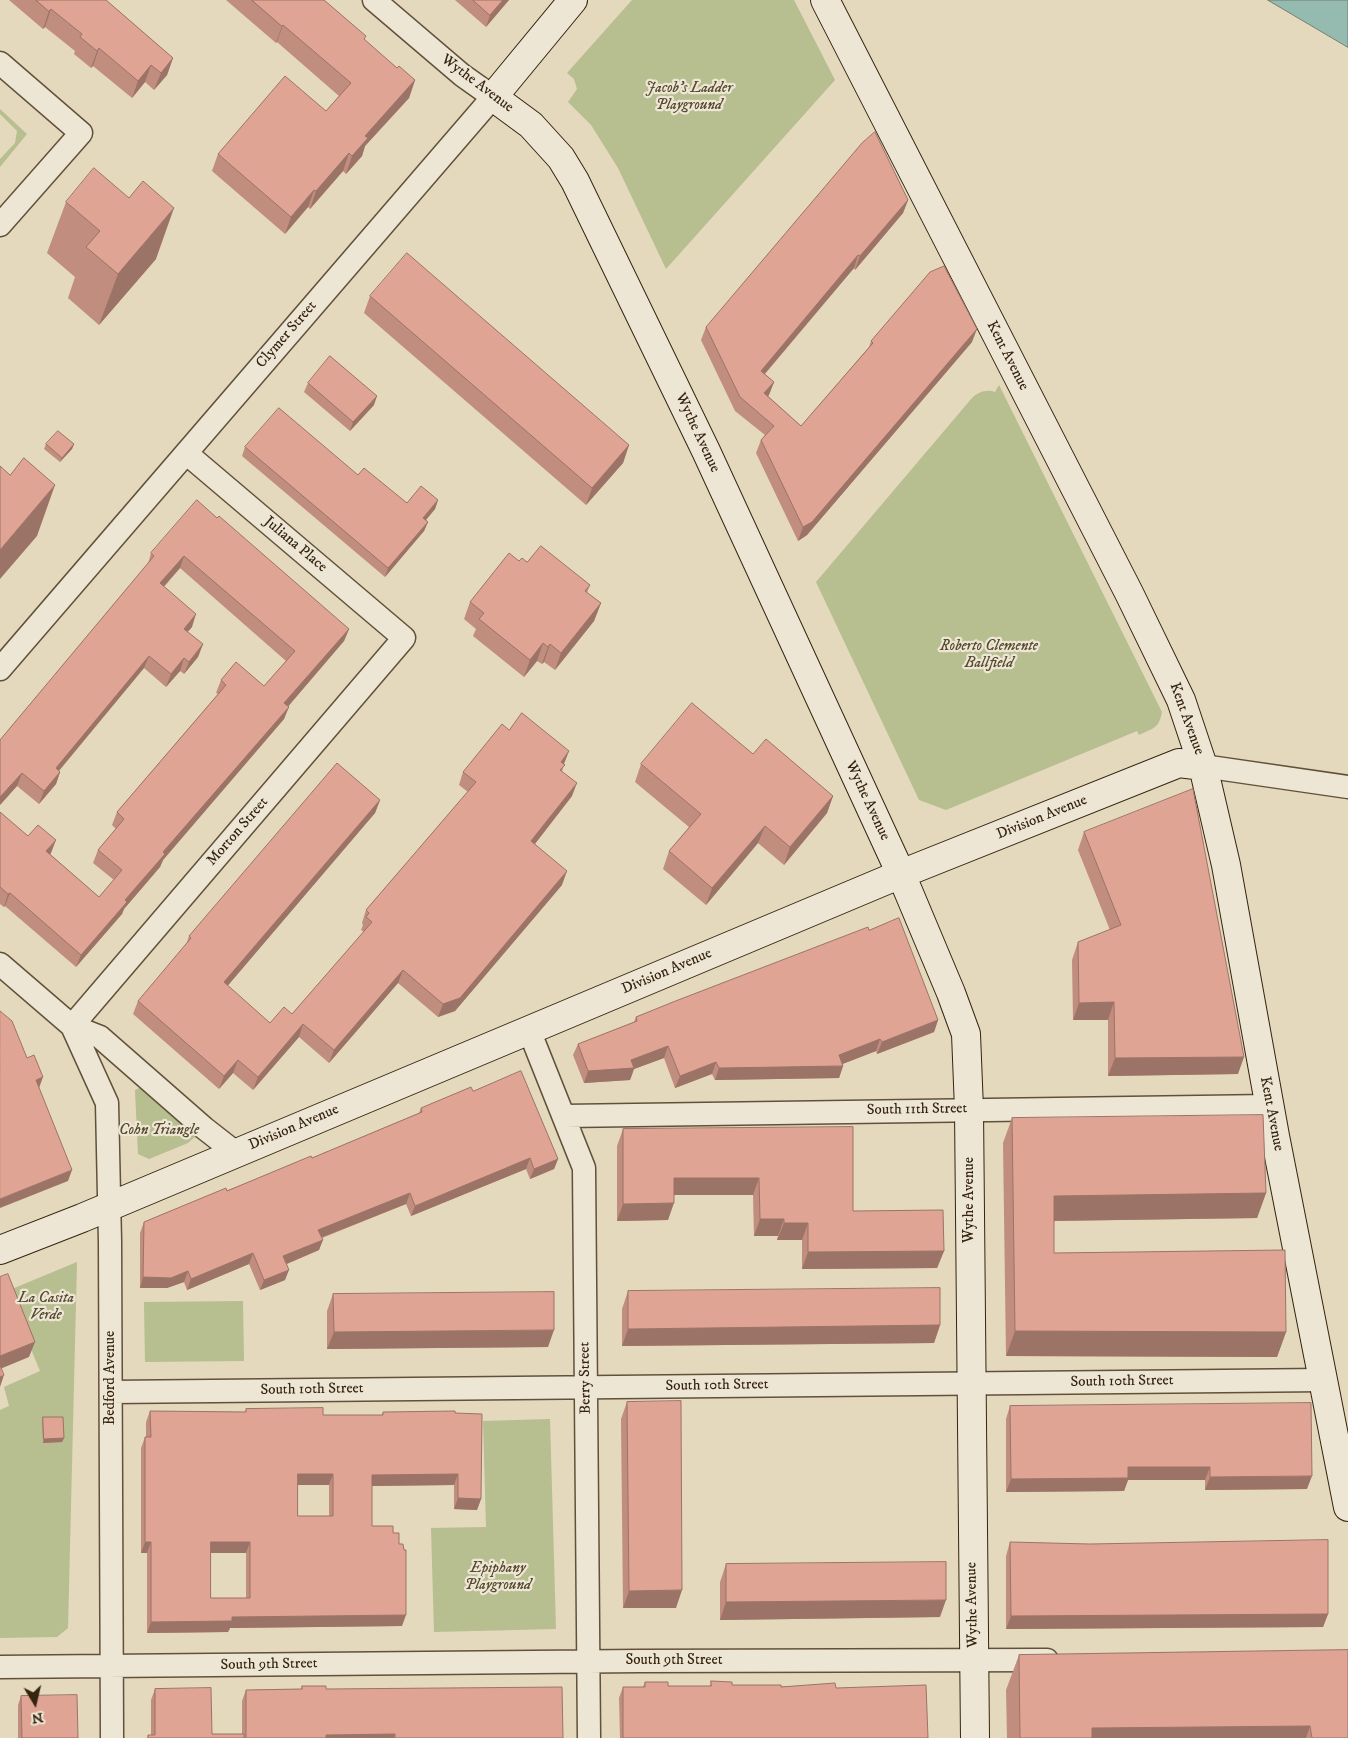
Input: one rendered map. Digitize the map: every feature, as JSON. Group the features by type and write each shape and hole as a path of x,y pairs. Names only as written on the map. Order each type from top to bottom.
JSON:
{"main road":[{"name":"Clymer Street","path":"493,97 572,0"},
{"name":"Kent Avenue","path":"825,0 1181,700 1203,766 1226,865 1270,1106 1348,1507"},
{"name":"Wythe Avenue","path":"493,97 531,125 561,158 575,181 709,458 902,874 951,992 966,1034 969,1109 975,1738"},
{"name":"Division Avenue","path":"0,1250 108,1207 902,874 1179,763 1203,766"}],"street":[{"name":"Wythe Avenue","path":"374,0 462,75 493,97"},
{"path":"0,63 81,133 0,225"},
{"name":"Clymer Street","path":"0,668 493,97"},
{"name":"Juliana Place","path":"186,453 404,638"},
{"name":"Morton Street","path":"72,1026 404,638"},
{"name":"Division Avenue","path":"1203,766 1348,787"},
{"name":"Bedford Avenue","path":"0,964 72,1026 100,1037 204,1128 236,1153"},
{"name":"Bedford Avenue","path":"72,1026 107,1103 111,1392 112,1738"},
{"name":"Berry Street","path":"529,1030 565,1116 584,1168 589,1738"},
{"name":"South 11th Street","path":"565,1116 1270,1106"},
{"name":"South 10th Street","path":"111,1392 1324,1380"},
{"name":"South 9th Street","path":"0,1667 589,1661 1070,1660"}],"green space":[{"name":"Jacob's Ladder Playground","path":"632,0 794,0 835,80 666,269 618,168 591,125 568,102 577,89 574,79 567,73"},
{"path":"0,109 27,134 0,167 0,159 15,143 17,131 0,114"},
{"name":"Roberto Clemente Ballfield","path":"999,385 1162,712 1157,725 1139,735 1137,731 946,810 919,800 816,582 972,398 983,392 995,392"},
{"name":"Cohn Triangle","path":"141,1087 197,1135 188,1143 149,1159 138,1154 135,1090"},
{"name":"La Casita Verde","path":"77,1262 68,1628 57,1637 0,1638 0,1410 9,1406 4,1387 40,1371 7,1291"},
{"path":"243,1301 244,1361 145,1362 144,1302"},
{"name":"Epiphany Playground","path":"550,1419 556,1629 434,1632 431,1528 486,1527 483,1421"}],"water":[{"path":"1268,0 1348,0 1348,47"}],"building":[{"path":"36,0 106,0 173,58 161,73 151,65 138,81 99,48 97,51 80,37 82,34 51,9 49,11"},
{"path":"252,0 324,0 366,36 364,39 397,68 399,66 415,80 365,136 368,138 352,156 349,153 291,217 218,154 285,76 326,111 351,83"},
{"path":"473,0 503,0 490,15"},
{"path":"875,132 908,200 860,256 858,255 761,371 774,382 764,393 801,426 873,343 871,341 930,272 944,266 977,329 812,522 803,527 761,440 774,426 740,397 706,327 862,143"},
{"path":"94,168 129,198 143,181 174,208 118,274 86,247 100,231 66,202"},
{"path":"407,253 629,445 592,488 370,296"},
{"path":"330,356 377,396 353,422 308,383"},
{"path":"279,408 358,475 364,468 407,503 421,486 438,500 423,518 428,522 388,568 245,447"},
{"path":"58,431 74,444 62,458 46,444"},
{"path":"24,458 55,485 0,550 0,466 10,475"},
{"path":"197,500 217,518 219,516 349,629 284,703 289,707 163,852 165,854 125,900 127,902 81,955 10,893 8,894 0,887 0,812 28,836 38,825 56,840 46,851 99,897 122,870 98,850 124,819 117,812 226,685 221,680 236,662 264,686 295,651 184,556 160,583 196,614 184,629 203,644 189,662 184,658 171,674 149,656 56,768 60,772 44,791 22,773 0,797 0,740 154,556 151,553"},
{"path":"541,546 590,585 585,591 601,603 561,653 550,644 548,647 543,643 530,660 479,619 484,613 470,602 509,553 519,561 522,558 527,562"},
{"path":"692,703 753,754 766,739 833,796 790,847 765,826 712,888 669,851 701,814 641,764"},
{"path":"522,713 569,751 561,762 565,765 560,770 577,783 531,841 567,871 460,998 443,1004 403,970 334,1050 303,1024 258,1077 238,1060 224,1076 138,1001 191,938 189,936 337,763 380,800 224,982 270,1023 284,1007 292,1014 372,922 366,917 369,913 366,910 476,782 463,772 502,724 509,730"},
{"path":"1193,789 1244,1057 1115,1058 1114,1002 1079,1003 1078,942 1121,925 1084,832"},
{"path":"899,918 938,1020 882,1042 880,1039 839,1055 843,1066 719,1068 716,1062 680,1076 668,1046 631,1060 634,1068 588,1071 578,1044 637,1021 636,1017 673,1002 868,927 869,930"},
{"path":"0,1011 12,1021 27,1058 34,1055 43,1077 36,1080 72,1170 0,1199"},
{"path":"521,1071 558,1159 534,1169 530,1158 415,1206 410,1193 318,1230 323,1240 283,1256 289,1270 264,1280 253,1253 191,1279 188,1271 171,1278 143,1277 144,1222 226,1188 227,1191 311,1156 312,1158 422,1112 421,1108 471,1087 473,1091"},
{"path":"1263,1115 1266,1193 1054,1196 1054,1253 1285,1250 1286,1332 1015,1331 1012,1118"},
{"path":"853,1127 853,1211 943,1210 944,1251 808,1252 808,1223 784,1223 784,1219 760,1219 759,1178 674,1178 674,1203 623,1204 623,1129"},
{"path":"8,1274 35,1342 0,1356 0,1277"},
{"path":"940,1288 940,1325 628,1329 628,1291"},
{"path":"554,1292 554,1330 334,1332 333,1294"},
{"path":"0,1365 4,1375 0,1377"},
{"path":"681,1401 682,1590 629,1591 627,1402"},
{"path":"1311,1403 1312,1476 1210,1477 1210,1467 1128,1467 1128,1478 1011,1479 1010,1406"},
{"path":"323,1408 323,1415 383,1415 383,1412 455,1411 455,1413 482,1414 481,1499 458,1498 458,1474 372,1475 372,1526 393,1526 393,1533 399,1533 399,1544 403,1544 404,1550 406,1550 406,1615 232,1617 232,1621 151,1622 151,1542 145,1542 145,1437 151,1437 150,1411 246,1412 246,1409","holes":["298,1474 333,1474 333,1516 298,1516","211,1542 250,1542 250,1598 211,1598"]},
{"path":"43,1417 63,1417 64,1438 44,1439"},
{"path":"1328,1540 1328,1614 1011,1616 1010,1542 1089,1544"},
{"path":"946,1562 946,1600 726,1602 726,1564"},
{"path":"1348,1650 1348,1738 1312,1738 1310,1726 1092,1728 1092,1738 1020,1738 1019,1655"},
{"path":"711,1681 732,1682 732,1685 781,1685 781,1687 835,1683 836,1688 926,1685 928,1738 623,1738 623,1687 645,1687 645,1682 668,1682 668,1686 711,1686"},
{"path":"302,1686 326,1686 326,1689 562,1687 563,1738 395,1738 395,1734 326,1735 326,1738 246,1738 246,1690 302,1689"},
{"path":"211,1688 212,1734 244,1734 244,1738 148,1738 148,1735 155,1735 155,1689"},
{"path":"77,1695 78,1738 22,1738 21,1696"}]}
